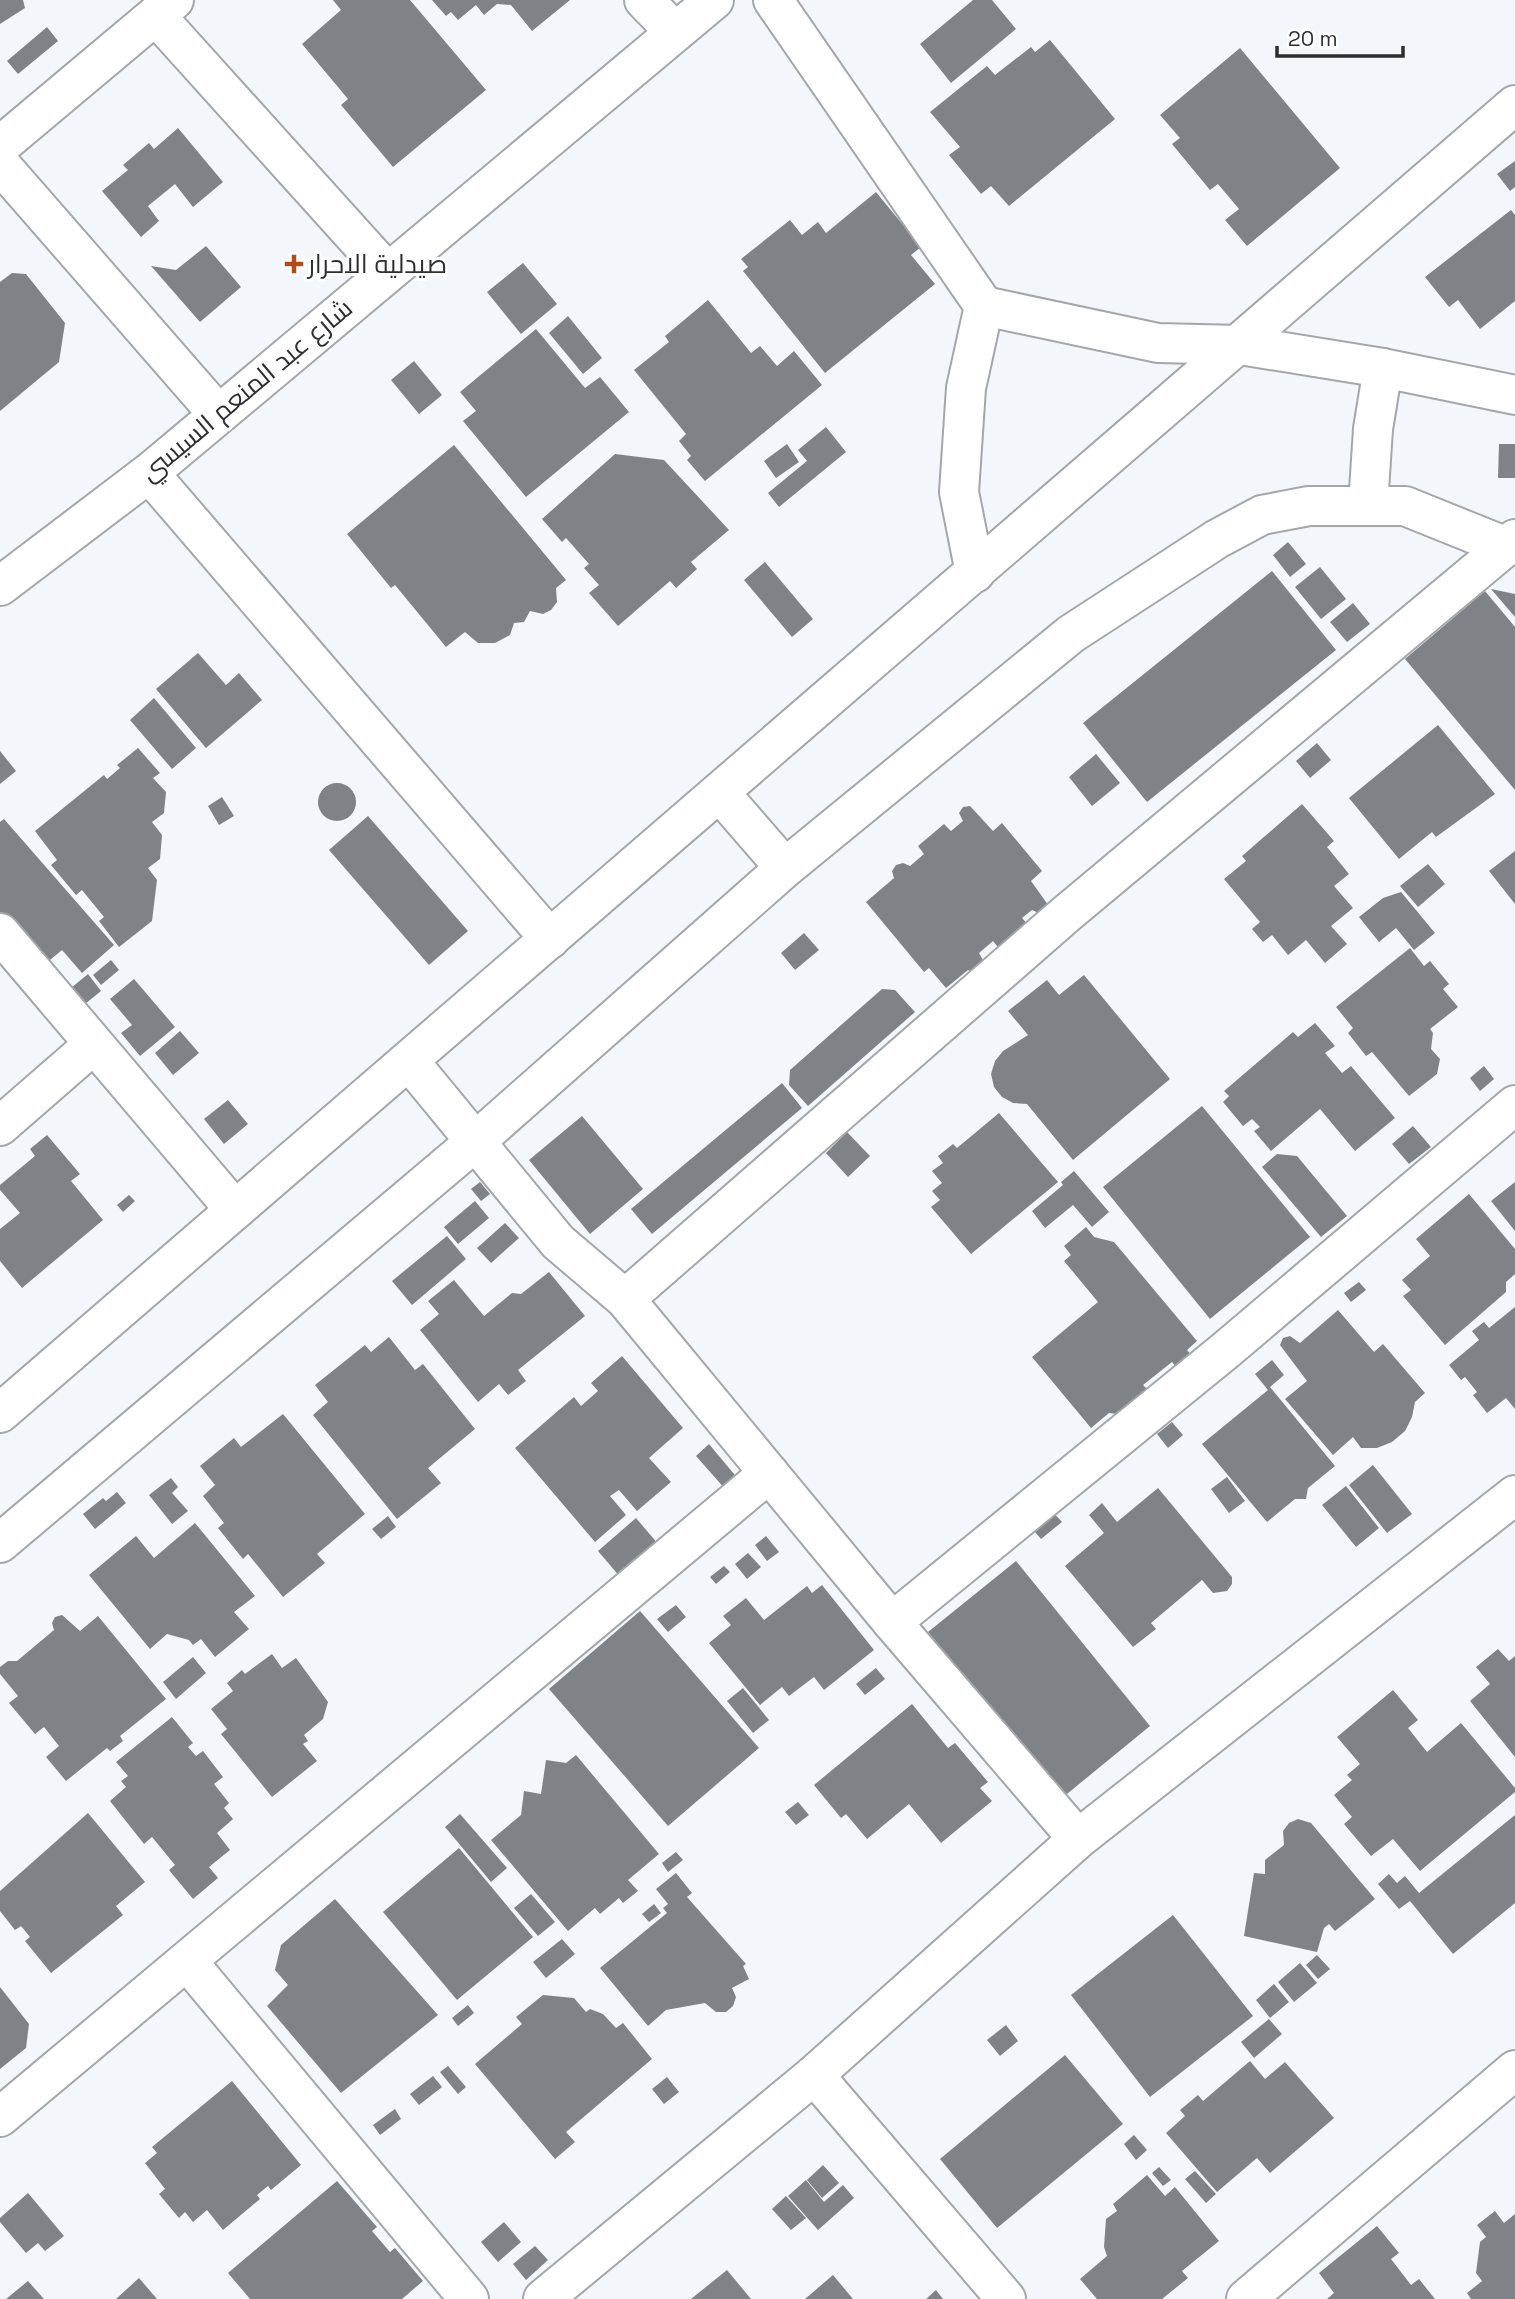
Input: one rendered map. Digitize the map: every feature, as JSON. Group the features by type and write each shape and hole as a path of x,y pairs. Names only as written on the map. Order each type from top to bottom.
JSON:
{"street":[{"path":"644,0 675,32"},
{"name":"شارع عبد المنعم السيسي","path":"0,586 149,473 714,0"},
{"path":"773,0 984,306 1158,343 1240,345 1382,368 1515,395"},
{"path":"0,146 165,8 387,272"},
{"path":"0,1413 1240,345 1349,245 1515,104"},
{"path":"0,164 218,414"},
{"path":"975,573 959,492 966,388 984,306"},
{"path":"1368,506 1373,429 1382,368"},
{"path":"149,473 550,939"},
{"path":"0,1543 476,1141 785,869 1071,634 1217,539 1262,515 1309,506 1405,506 1511,543"},
{"path":"625,1299 1065,915 1511,543"},
{"path":"720,793 785,869"},
{"path":"0,933 235,1210"},
{"path":"0,1126 93,1045"},
{"path":"409,1060 558,1242 625,1299 892,1622 1078,1839"},
{"path":"892,1622 1226,1350 1515,1105"},
{"path":"0,2117 769,1473"},
{"path":"543,2299 814,2075 1078,1839 1515,1495"},
{"path":"187,1961 468,2299"},
{"path":"1246,2299 1515,2070"},
{"path":"814,2075 1006,2299"}],"building":[{"path":"0,0 23,0 25,8 0,24"},
{"path":"333,0 410,0 486,90 393,167 341,105 348,99 302,44 341,10"},
{"path":"432,0 570,0 532,31 511,5 497,4 484,15 476,5 458,20 451,12 446,16"},
{"path":"973,0 992,0 1016,29 951,83 920,44"},
{"path":"47,27 58,41 18,74 7,61"},
{"path":"1050,40 1115,119 1009,206 991,186 981,194 949,155 960,147 930,112 987,66 995,75 1031,47 1035,52"},
{"path":"1240,48 1340,168 1247,246 1225,220 1239,209 1218,184 1210,190 1172,144 1180,138 1160,115"},
{"path":"178,128 223,182 193,207 175,184 148,206 159,221 141,237 102,191 128,170 123,165 149,143 154,149"},
{"path":"1515,161 1515,187 1510,191 1497,174"},
{"path":"876,192 921,247 911,255 935,284 825,373 743,271 748,267 741,259 790,220 802,235 818,222 826,233"},
{"path":"1511,210 1515,215 1515,301 1480,329 1458,300 1449,307 1425,277"},
{"path":"206,246 241,287 200,322 151,266 176,270"},
{"path":"523,263 557,304 521,334 487,292"},
{"path":"12,273 26,274 65,323 59,362 0,411 0,282"},
{"path":"708,300 751,353 760,346 777,366 794,351 822,385 705,481 687,460 691,456 679,441 686,434 634,370 669,342 665,336"},
{"path":"568,316 602,358 583,374 549,333"},
{"path":"536,329 585,388 600,377 629,412 526,497 463,421 476,411 460,392"},
{"path":"414,361 442,395 419,414 391,380"},
{"path":"826,427 846,452 779,507 768,493 807,461 798,450"},
{"path":"787,444 799,462 776,478 764,461"},
{"path":"1499,444 1515,444 1515,478 1498,478"},
{"path":"454,445 566,580 556,588 557,602 551,610 543,614 530,611 524,622 514,623 510,635 495,643 478,643 465,632 446,647 395,585 391,588 347,534"},
{"path":"615,454 664,460 729,530 691,562 697,569 676,588 670,581 618,626 589,593 599,585 584,568 589,564 566,538 562,542 542,519"},
{"path":"1288,542 1306,564 1290,577 1273,555"},
{"path":"765,562 813,619 792,637 744,580"},
{"path":"1320,567 1346,599 1321,619 1295,587"},
{"path":"1272,571 1336,650 1147,802 1083,723"},
{"path":"1491,589 1515,594 1515,617"},
{"path":"1485,591 1515,627 1515,790 1405,659"},
{"path":"1353,603 1370,624 1347,642 1330,622"},
{"path":"198,653 226,685 239,673 262,700 206,748 156,689"},
{"path":"154,698 196,748 172,769 130,720"},
{"path":"1438,725 1495,794 1436,837 1432,832 1399,859 1349,798"},
{"path":"1317,743 1331,760 1310,778 1296,761"},
{"path":"138,748 160,773 153,778 166,792 164,813 152,822 162,835 160,859 148,868 157,880 152,921 119,947 99,921 104,917 82,890 76,895 51,865 57,860 35,831 104,775 107,779 120,768 117,765"},
{"path":"0,751 16,771 0,784"},
{"path":"1096,754 1120,783 1092,806 1069,777"},
{"path":"337,783 351,788 356,802 351,816 337,821 323,816 318,802 323,788"},
{"path":"222,797 234,816 219,825 208,806"},
{"path":"1302,804 1334,841 1327,847 1349,874 1334,886 1353,908 1331,926 1347,944 1325,963 1306,940 1288,955 1272,935 1263,942 1252,929 1260,922 1224,879 1246,861 1242,856"},
{"path":"970,806 993,831 1002,823 1042,871 1031,881 1051,909 1043,915 1032,910 1022,918 1030,927 1001,951 993,941 979,953 985,964 974,973 968,970 946,988 929,968 924,972 866,902 894,878 892,871 896,865 903,863 910,866 924,854 918,846 944,824 951,831 963,821 959,813 963,807"},
{"path":"368,816 468,931 429,965 329,850"},
{"path":"4,819 114,945 82,973 62,950 44,965 0,914 0,822"},
{"path":"1515,851 1515,904 1489,871"},
{"path":"1428,864 1445,884 1418,907 1400,886"},
{"path":"1401,892 1435,933 1414,950 1396,928 1379,942 1359,917 1383,898"},
{"path":"804,933 819,950 795,970 781,953"},
{"path":"1410,948 1424,966 1430,961 1449,984 1443,989 1458,1007 1430,1029 1433,1033 1431,1049 1440,1059 1437,1074 1409,1096 1372,1052 1366,1056 1348,1033 1353,1028 1336,1007"},
{"path":"111,960 119,970 101,985 93,975"},
{"path":"88,974 101,991 85,1004 71,988"},
{"path":"1084,975 1170,1079 1073,1160 1027,1104 1013,1103 1002,1097 994,1087 991,1074 995,1061 1003,1051 1028,1035 1008,1011 1047,980 1059,995"},
{"path":"134,979 175,1027 140,1056 121,1033 132,1025 110,999"},
{"path":"882,989 895,990 915,1012 808,1106 789,1085 790,1070"},
{"path":"1315,1023 1335,1046 1325,1053 1342,1073 1351,1066 1395,1118 1355,1151 1320,1109 1271,1151 1254,1131 1260,1127 1252,1119 1243,1126 1223,1102 1229,1096 1224,1091 1293,1032 1298,1037"},
{"path":"180,1031 199,1053 173,1075 155,1053"},
{"path":"1484,1066 1494,1079 1480,1091 1470,1078"},
{"path":"782,1083 802,1108 652,1234 631,1209"},
{"path":"228,1100 248,1124 224,1144 204,1119"},
{"path":"1202,1106 1310,1237 1210,1319 1103,1187"},
{"path":"999,1113 1058,1182 971,1254 931,1207 940,1200 932,1191 942,1183 932,1171 943,1163 938,1156 953,1144 957,1148"},
{"path":"582,1116 643,1189 590,1234 529,1160"},
{"path":"1413,1126 1431,1147 1409,1164 1392,1144"},
{"path":"847,1132 870,1156 848,1177 826,1153"},
{"path":"47,1135 80,1174 71,1181 103,1220 22,1288 0,1261 0,1229 20,1213 0,1190 0,1185 35,1156 30,1149"},
{"path":"1277,1154 1297,1156 1347,1216 1321,1237 1262,1167"},
{"path":"1074,1171 1109,1212 1092,1227 1073,1205 1045,1228 1032,1211 1063,1185 1061,1182"},
{"path":"480,1182 490,1194 481,1201 471,1189"},
{"path":"1515,1182 1515,1231 1491,1201"},
{"path":"1469,1194 1515,1249 1515,1274 1506,1282 1506,1292 1445,1345 1403,1296 1411,1290 1402,1280 1430,1256 1416,1239"},
{"path":"129,1195 135,1201 123,1212 117,1205"},
{"path":"475,1201 489,1218 458,1244 444,1227"},
{"path":"505,1223 519,1238 491,1263 477,1248"},
{"path":"1086,1227 1094,1237 1114,1242 1197,1341 1187,1350 1193,1357 1178,1369 1172,1362 1143,1385 1151,1393 1125,1415 1109,1413 1091,1428 1032,1357 1098,1302 1064,1261 1071,1255 1064,1246"},
{"path":"447,1236 466,1259 412,1305 392,1281"},
{"path":"549,1272 585,1316 518,1370 526,1381 508,1395 499,1384 478,1402 420,1330 439,1314 428,1301 454,1280 484,1316 512,1293 521,1294"},
{"path":"1359,1282 1366,1290 1351,1302 1344,1293"},
{"path":"1515,1307 1515,1409 1506,1398 1487,1413 1473,1395 1477,1392 1465,1377 1461,1380 1449,1365 1479,1340 1472,1331 1484,1322 1489,1328"},
{"path":"1338,1310 1374,1352 1383,1344 1425,1393 1415,1402 1405,1431 1392,1442 1377,1448 1361,1448 1353,1437 1333,1455 1285,1399 1307,1381 1280,1345 1283,1338 1290,1336 1300,1343"},
{"path":"389,1337 415,1370 423,1364 475,1429 428,1468 441,1483 397,1519 313,1415 328,1402 315,1385 365,1345 371,1352"},
{"path":"622,1356 683,1428 649,1458 671,1482 637,1511 619,1490 610,1496 626,1515 595,1542 515,1448 574,1397 581,1406 598,1391 591,1383"},
{"path":"1272,1360 1284,1375 1270,1387 1335,1466 1308,1488 1306,1499 1295,1499 1267,1522 1202,1444 1268,1390 1255,1374"},
{"path":"283,1414 365,1514 317,1554 325,1563 283,1597 248,1554 243,1559 218,1528 224,1523 203,1496 215,1485 200,1466 234,1438 241,1447"},
{"path":"1172,1422 1183,1435 1168,1448 1157,1434"},
{"path":"709,1444 739,1480 726,1490 696,1456"},
{"path":"1373,1465 1412,1514 1387,1533 1349,1485"},
{"path":"1227,1477 1245,1501 1229,1513 1211,1489"},
{"path":"171,1478 178,1487 172,1493 188,1511 172,1524 149,1495"},
{"path":"1346,1486 1379,1528 1356,1547 1322,1505"},
{"path":"1158,1488 1232,1577 1232,1584 1227,1591 1213,1593 1202,1580 1151,1623 1156,1629 1133,1647 1065,1566 1104,1533 1089,1515 1102,1503 1117,1522"},
{"path":"117,1492 126,1503 95,1529 83,1514 103,1498 106,1501"},
{"path":"1050,1509 1062,1522 1041,1539 1029,1525"},
{"path":"388,1516 396,1527 381,1539 372,1529"},
{"path":"636,1518 659,1545 621,1578 598,1551"},
{"path":"195,1523 255,1596 234,1612 249,1629 215,1657 201,1639 193,1645 189,1640 167,1634 150,1649 89,1575 136,1536 154,1558"},
{"path":"766,1536 779,1552 767,1561 755,1545"},
{"path":"748,1553 761,1567 747,1579 735,1564"},
{"path":"1016,1561 1150,1726 1062,1798 928,1632"},
{"path":"724,1566 730,1572 716,1584 710,1577"},
{"path":"822,1585 874,1650 824,1690 814,1677 789,1696 782,1687 760,1705 709,1643 731,1625 723,1616 746,1598 764,1620 807,1586 812,1593"},
{"path":"676,1605 686,1617 668,1632 657,1619"},
{"path":"640,1611 759,1748 668,1826 549,1689"},
{"path":"62,1615 80,1631 98,1616 166,1699 120,1736 123,1741 110,1751 107,1748 66,1781 46,1757 59,1746 44,1727 35,1734 9,1703 18,1696 0,1674 0,1667 8,1661 17,1661 54,1630 52,1623 55,1617"},
{"path":"1498,1649 1509,1661 1515,1656 1515,1757 1470,1701 1490,1684 1476,1667"},
{"path":"272,1654 282,1668 296,1658 328,1702 323,1719 304,1735 308,1741 303,1744 317,1761 272,1797 221,1734 227,1729 211,1709 233,1691 227,1683 242,1670 245,1674"},
{"path":"193,1657 206,1673 176,1699 163,1682"},
{"path":"876,1668 885,1679 865,1695 856,1684"},
{"path":"743,1688 769,1720 753,1733 727,1701"},
{"path":"1393,1690 1418,1720 1408,1728 1427,1752 1461,1723 1515,1788 1515,1792 1420,1871 1393,1839 1371,1856 1344,1824 1352,1817 1334,1795 1352,1780 1347,1775 1360,1764 1337,1737"},
{"path":"912,1704 948,1748 955,1743 988,1782 980,1788 992,1801 941,1843 909,1804 867,1839 846,1814 841,1818 814,1785"},
{"path":"172,1717 193,1743 188,1747 196,1756 203,1751 223,1777 214,1784 229,1803 224,1808 233,1819 217,1833 230,1850 209,1867 218,1878 193,1899 169,1870 175,1865 152,1837 144,1844 110,1801 126,1787 121,1781 128,1776 116,1762"},
{"path":"576,1755 659,1854 628,1880 638,1891 623,1903 619,1898 600,1914 595,1908 568,1931 491,1840 521,1815 524,1791 541,1794 546,1760 566,1763"},
{"path":"798,1802 809,1815 796,1825 785,1812"},
{"path":"88,1813 145,1882 116,1906 123,1915 51,1973 25,1941 30,1937 21,1926 15,1930 0,1911 0,1891"},
{"path":"460,1814 507,1868 491,1882 445,1827"},
{"path":"1515,1815 1515,1903 1453,1954 1410,1901 1399,1909 1378,1884 1389,1874 1397,1883 1405,1876 1419,1893"},
{"path":"1298,1819 1311,1823 1375,1899 1335,1931 1329,1924 1324,1928 1317,1952 1244,1936 1254,1873 1265,1874 1265,1860 1284,1845 1283,1831 1289,1823"},
{"path":"459,1848 533,1937 457,2000 383,1912"},
{"path":"676,1852 683,1860 668,1872 662,1863"},
{"path":"676,1873 692,1893 687,1897 746,1964 743,1966 749,1979 732,1988 736,1997 733,2006 726,2012 716,2012 705,2003 666,2010 648,2026 600,1968 667,1913 663,1908 668,1904 656,1889"},
{"path":"531,1894 555,1922 538,1936 514,1908"},
{"path":"335,1899 438,2015 341,2093 267,2006 288,1985 275,1970 281,1945"},
{"path":"654,1904 661,1913 649,1922 642,1914"},
{"path":"1173,1915 1253,2016 1150,2097 1071,1995"},
{"path":"562,1939 575,1954 546,1978 533,1962"},
{"path":"1317,1955 1330,1969 1318,1979 1306,1965"},
{"path":"1300,1963 1317,1983 1294,2002 1278,1982"},
{"path":"1274,1984 1289,2002 1270,2018 1256,2000"},
{"path":"0,1987 29,2024 26,2048 0,2069"},
{"path":"543,1995 574,1998 586,2012 590,2009 603,2014 616,2028 623,2023 652,2059 566,2132 575,2142 555,2159 475,2064 522,2024 516,2017"},
{"path":"468,2005 474,2013 458,2026 452,2018"},
{"path":"1269,2019 1282,2034 1254,2058 1241,2042"},
{"path":"1006,2025 1018,2041 1000,2056 987,2040"},
{"path":"1065,2055 1123,2124 997,2228 940,2159"},
{"path":"1250,2061 1265,2079 1285,2062 1334,2118 1270,2173 1257,2158 1217,2192 1166,2133 1185,2116 1180,2110 1198,2095 1203,2101"},
{"path":"448,2066 466,2087 458,2094 440,2072"},
{"path":"433,2076 442,2087 419,2105 410,2094"},
{"path":"667,2077 679,2092 664,2104 652,2089"},
{"path":"232,2081 301,2165 271,2190 268,2186 257,2195 260,2199 223,2230 207,2210 193,2222 185,2212 179,2218 159,2194 165,2189 145,2163 157,2153 152,2147"},
{"path":"395,2109 401,2119 380,2135 373,2125"},
{"path":"1134,2135 1147,2150 1136,2160 1124,2144"},
{"path":"823,2165 839,2183 822,2198 807,2180"},
{"path":"1159,2167 1171,2180 1163,2186 1152,2173"},
{"path":"1195,2171 1216,2194 1206,2203 1185,2179"},
{"path":"1147,2175 1165,2196 1175,2187 1219,2241 1182,2271 1188,2278 1162,2299 1097,2299 1080,2279 1107,2256 1104,2247 1106,2219 1117,2211 1113,2204"},
{"path":"806,2180 824,2202 843,2185 854,2198 818,2230 788,2196"},
{"path":"337,2181 377,2227 372,2231 390,2252 395,2248 423,2281 402,2299 250,2299 228,2273"},
{"path":"28,2193 64,2236 45,2251 38,2243 26,2253 0,2222 0,2218"},
{"path":"786,2196 806,2218 791,2230 772,2209"},
{"path":"1495,2211 1504,2223 1515,2214 1515,2299 1471,2299 1467,2293 1482,2281 1476,2273 1480,2242 1486,2237 1477,2225"},
{"path":"504,2222 521,2242 498,2262 481,2242"},
{"path":"1377,2226 1399,2253 1391,2259 1411,2285 1419,2279 1435,2299 1327,2299 1334,2293 1319,2273"},
{"path":"535,2246 548,2260 526,2280 513,2264"},
{"path":"727,2270 751,2299 691,2299"},
{"path":"833,2275 853,2299 805,2299"},
{"path":"139,2278 157,2299 116,2299"},
{"path":"28,2281 44,2299 6,2299"},
{"path":"936,2290 943,2299 926,2299"}],"place":[{"name":"صيدلية الاحرار","path":"294,264"}]}
